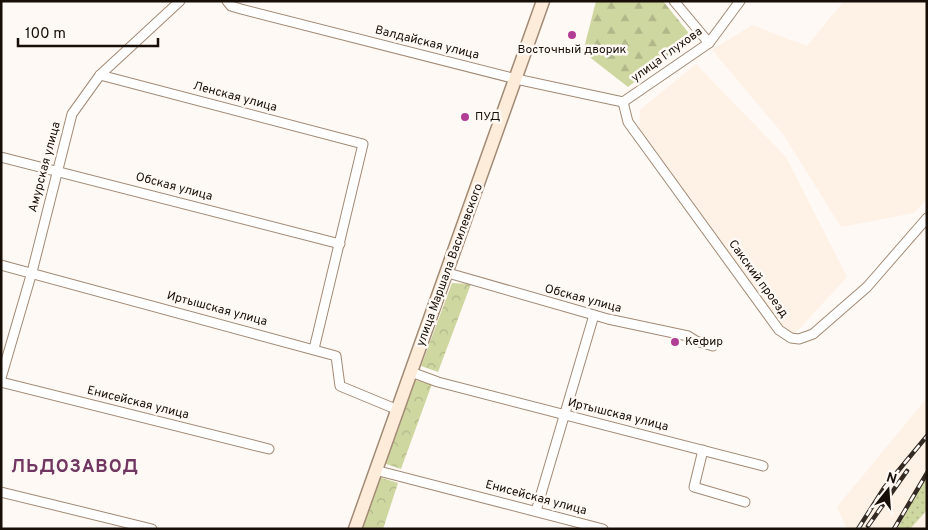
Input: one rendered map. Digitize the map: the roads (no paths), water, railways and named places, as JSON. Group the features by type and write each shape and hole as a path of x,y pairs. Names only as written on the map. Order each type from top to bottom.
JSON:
{"main road":[{"name":"улица Маршала Василевского","path":"355,529 448,273 543,1"}],"street":[{"name":"Амурская улица","path":"1,380 32,272 56,169 72,114 100,74 180,1"},
{"name":"Валдайская улица","path":"227,1 231,6 241,9 516,78 623,102"},
{"path":"674,1 709,43"},
{"name":"улица Глухова","path":"623,102 709,43 740,1"},
{"name":"Ленская улица","path":"100,74 363,144 340,244"},
{"name":"Сакский проезд","path":"623,102 628,122 779,330 791,338 806,338 812,334 867,287 927,218"},
{"name":"Обская улица","path":"1,156 340,244"},
{"path":"314,349 340,244"},
{"name":"Иртышская улица","path":"1,265 336,356 340,386 398,410"},
{"name":"Обская улица","path":"448,273 594,315 688,336 696,341 713,346"},
{"path":"536,511 594,315"},
{"name":"Иртышская улица","path":"411,372 565,415 762,466"},
{"name":"Енисейская улица","path":"1,380 269,449"},
{"path":"703,450 694,487 745,502"},
{"name":"Енисейская улица","path":"375,470 603,529"},
{"path":"1,492 152,529"}],"railway":[{"path":"858,529 884,488 927,436"},
{"path":"868,526 907,471"},
{"path":"894,529 927,473"}],"place":[{"name":"Восточный дворик","path":"572,35"},
{"name":"ПУД","path":"465,117"},
{"name":"Кефир","path":"675,342"}],"district":[{"name":"ЛЬДОЗАВОД","path":"75,467"}]}
